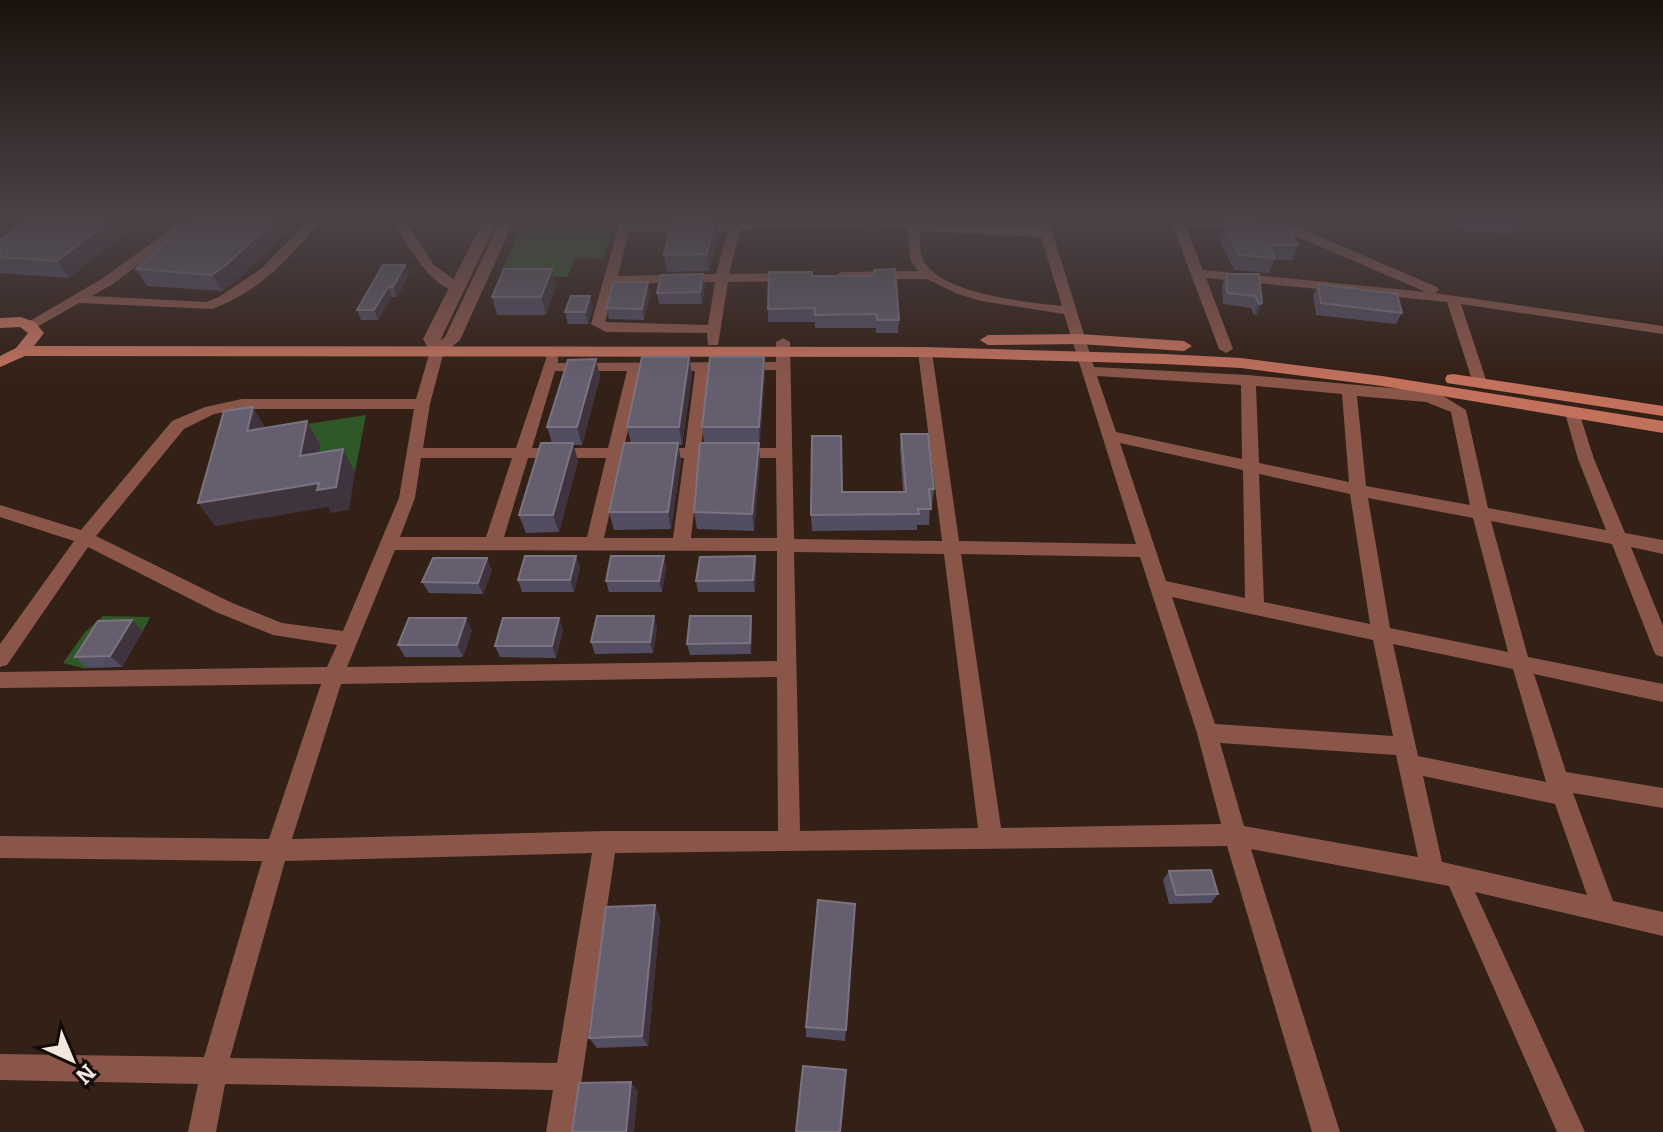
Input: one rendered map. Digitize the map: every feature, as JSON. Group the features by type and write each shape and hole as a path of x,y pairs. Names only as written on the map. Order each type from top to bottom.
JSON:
{"main road":[{"path":"0,323 32,332 440,343 552,360 925,352 1084,355 1241,363 1382,381 1663,427"},
{"path":"22,351 32,332"},
{"path":"0,362 22,351 714,336 783,354 1084,355 1226,349 1663,411"}],"street":[{"path":"32,332 118,274"},
{"path":"79,299 207,306 246,291 263,274"},
{"path":"437,274 457,288"},
{"path":"202,1132 214,1069 277,850 347,639 407,498 422,404 464,274"},
{"path":"440,343 478,274"},
{"path":"613,274 598,324 601,327 714,336 723,274"},
{"path":"1059,274 1207,733 1326,1132"},
{"path":"1198,274 1226,349"},
{"path":"1206,274 1453,299 1663,330"},
{"path":"1395,274 1453,299 1480,383"},
{"path":"826,277 930,275 987,300 1070,311"},
{"path":"612,280 811,277"},
{"path":"925,352 991,838"},
{"path":"493,543 552,360 635,367 703,367 783,354 789,842"},
{"path":"1084,355 1248,380 1440,400 1458,410 1477,512 1559,788 1604,908"},
{"path":"594,544 635,367"},
{"path":"681,545 703,367"},
{"path":"1248,380 1255,606"},
{"path":"1349,390 1358,490 1381,633 1407,755 1444,873 1571,1132"},
{"path":"0,659 85,538 178,425 210,410 242,404 422,404"},
{"path":"1573,413 1586,459 1663,649"},
{"path":"1111,436 1358,490 1663,547"},
{"path":"414,453 785,453"},
{"path":"0,511 85,538 223,607 280,630 347,639"},
{"path":"390,543 1147,551"},
{"path":"1159,587 1663,693"},
{"path":"0,680 786,669"},
{"path":"1207,733 1407,755 1559,788 1663,798"},
{"path":"0,847 277,850 605,842 1235,835 1444,873 1604,908 1662,926"},
{"path":"560,1132 605,842"},
{"path":"0,1067 570,1077"}],"green space":[{"path":"501,274 568,274 567,277"},
{"path":"366,415 355,472 316,469 320,445 267,430"},
{"path":"103,616 150,617 143,631 109,632 86,669 63,663 85,632"}],"building":[{"path":"378,274 400,274 374,310 357,310"},
{"path":"502,274 550,274 541,297 492,297"},
{"path":"703,274 700,292 657,293 661,275"},
{"path":"769,274 895,274 899,320 877,320 876,314 815,315 815,308 768,309"},
{"path":"1226,274 1259,274 1262,303 1259,304 1255,296 1227,293"},
{"path":"614,282 648,282 642,309 606,308"},
{"path":"1318,284 1397,294 1402,313 1321,303"},
{"path":"571,296 590,296 585,312 565,312"},
{"path":"642,357 689,357 679,427 627,427"},
{"path":"710,357 764,357 759,427 702,427"},
{"path":"596,359 577,427 547,427 568,360"},
{"path":"253,407 247,431 307,421 300,456 343,449 336,487 317,490 319,483 198,503 224,411"},
{"path":"901,434 928,434 934,489 929,489 931,509 918,509 919,514 811,515 812,436 841,436 842,492 906,492"},
{"path":"541,443 573,443 553,515 519,515"},
{"path":"624,443 678,443 668,512 609,512"},
{"path":"700,443 759,443 752,514 694,512"},
{"path":"525,556 576,556 570,580 518,580"},
{"path":"611,556 664,556 659,581 606,581"},
{"path":"755,556 753,580 696,581 700,557"},
{"path":"433,558 487,558 478,583 422,582"},
{"path":"597,616 654,616 650,642 591,642"},
{"path":"690,616 751,616 750,643 687,644"},
{"path":"409,618 466,618 457,645 398,645"},
{"path":"503,618 559,618 552,646 495,646"},
{"path":"132,620 110,656 75,657 98,621"},
{"path":"1211,870 1218,894 1176,895 1169,871"},
{"path":"818,900 855,904 846,1030 806,1027"},
{"path":"655,905 642,1036 589,1038 606,907"},
{"path":"803,1066 846,1070 840,1132 796,1132"},
{"path":"631,1082 626,1132 572,1132 579,1083"}]}
